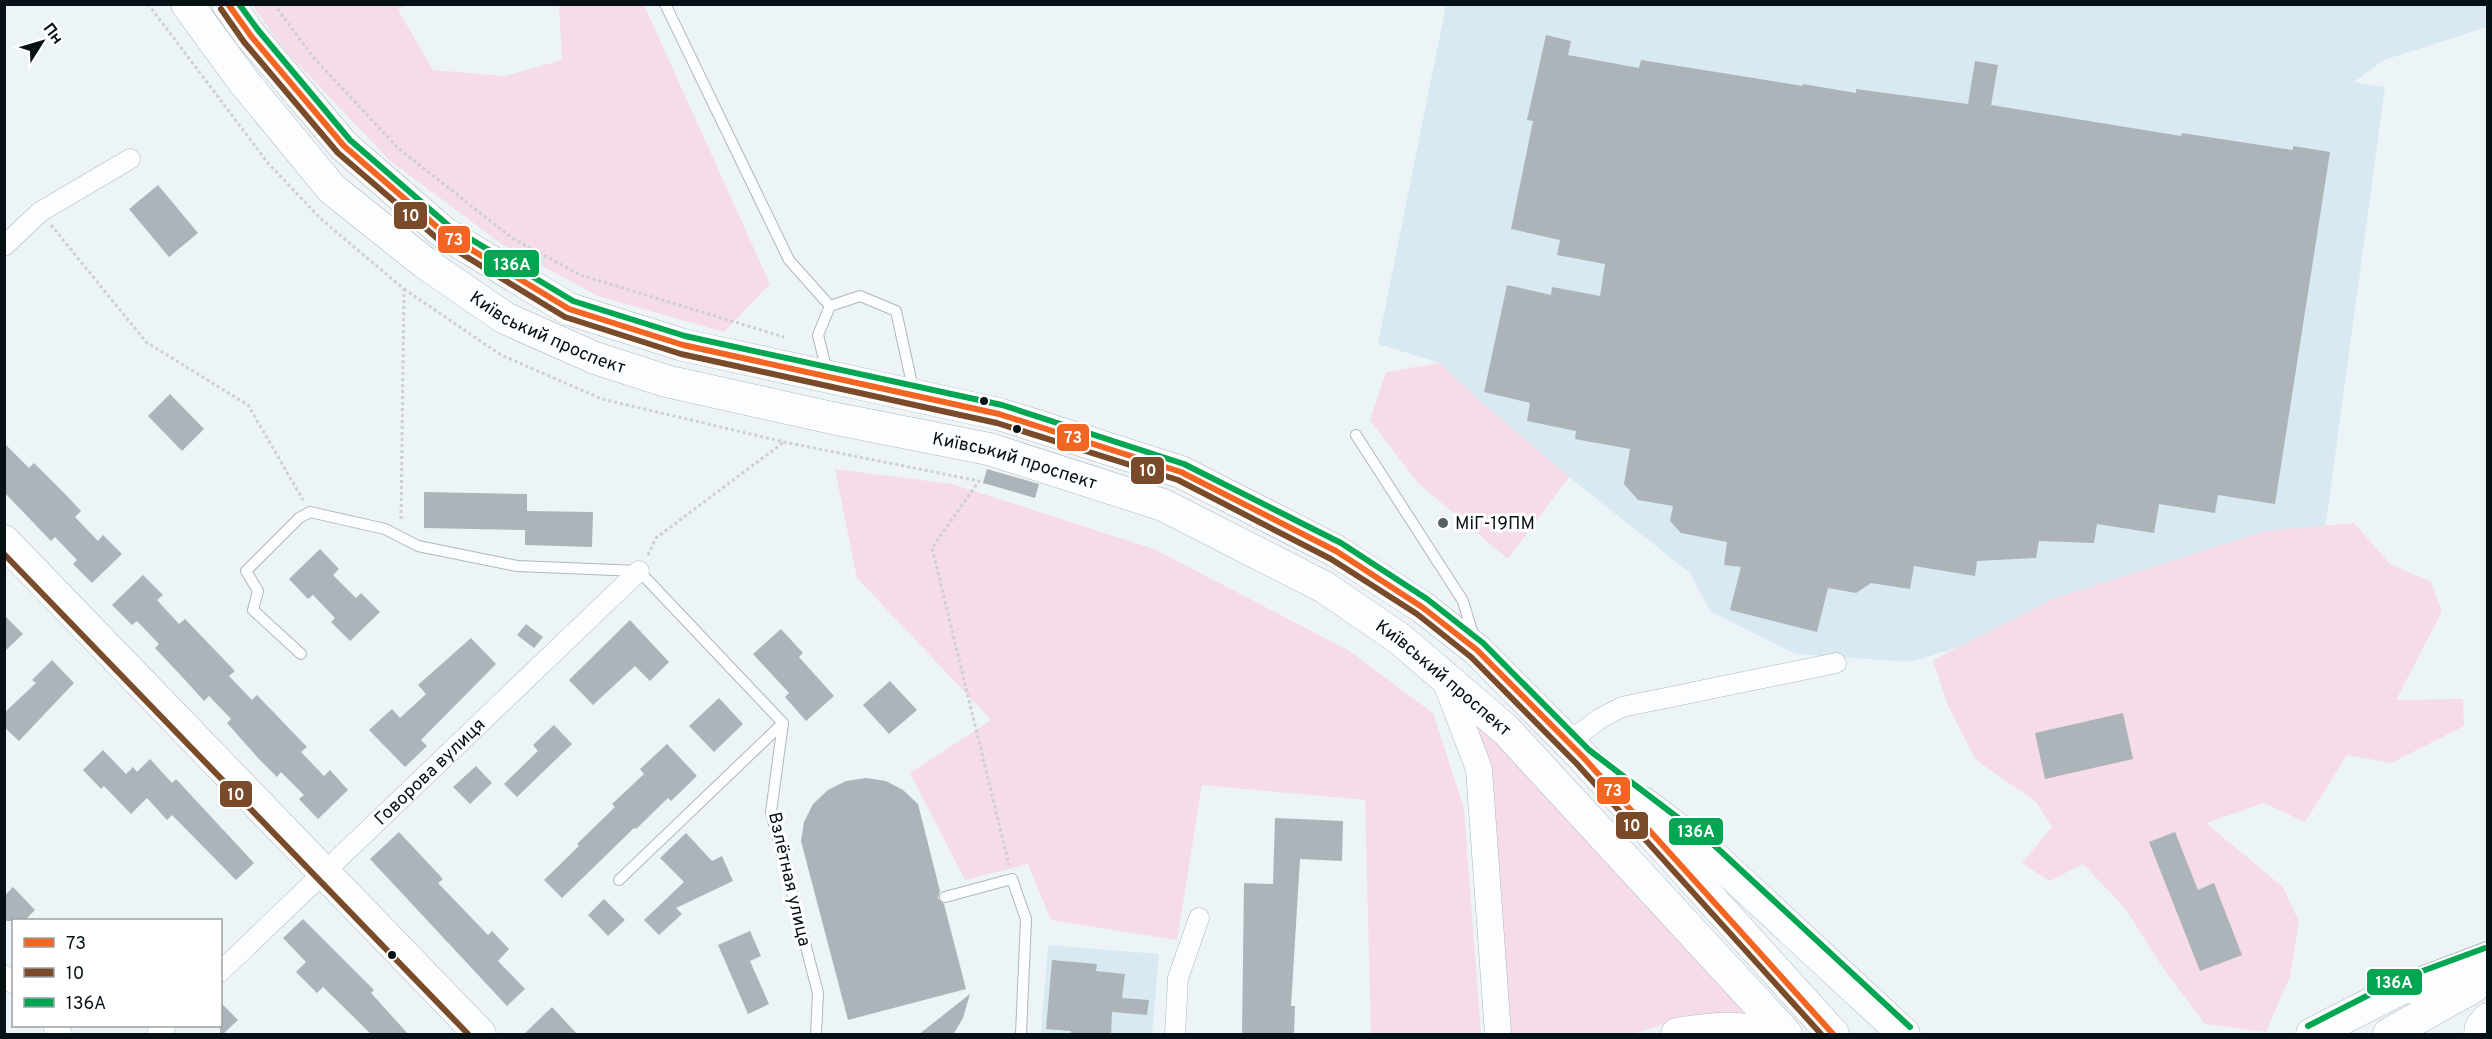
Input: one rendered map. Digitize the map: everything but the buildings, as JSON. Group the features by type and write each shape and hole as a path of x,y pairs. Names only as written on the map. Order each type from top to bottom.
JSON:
{"main road":[{"name":"Київський проспект","path":"188,4 244,82 332,189 425,263 505,318 595,358 666,381 1009,454 1163,505 1324,587 1400,639 1506,730 1786,1035"},
{"name":"Київський проспект","path":"228,4 251,36 344,146 444,233 569,309 683,345 914,393 999,414 1181,472 1336,551 1422,607 1477,650 1576,750 1833,1035"},
{"path":"827,375 832,418"},
{"path":"905,433 914,393"},
{"path":"4,541 480,1035"},
{"path":"1400,639 1418,636 1427,623 1422,607"},
{"path":"1443,674 1448,660 1457,650 1477,650"},
{"path":"1576,750 1709,853 1904,1035"},
{"path":"2312,1035 2402,988 2486,972"},
{"path":"2389,1035 2486,972"},
{"path":"2480,1035 2481,1027 2487,1019"},
{"path":"1677,1035 1694,1031 1746,1029 1760,1035"}],"street":[{"path":"4,246 40,212 130,159"},
{"name":"Говорова вулиця","path":"222,970 639,571"},
{"path":"1576,750 1599,719 1622,707 1836,663"},
{"path":"1443,674 1479,770 1498,1035"},
{"path":"1175,1035 1178,978 1199,918"}],"lane":[{"path":"664,4 789,260 830,306"},
{"path":"827,375 818,336 830,306 860,296 896,311 914,393"},
{"path":"1356,435 1463,601 1477,650"},
{"path":"301,654 253,610 258,591 246,571 298,518 310,512 385,529 418,546 517,566 639,571 783,723 619,880"},
{"name":"Взлётная улица","path":"783,723 771,812 818,993 816,1035"},
{"path":"945,897 1012,879 1026,919 1021,1035"}],"path":[{"path":"148,4 268,163 321,219 404,289 501,356 602,399 784,442 979,481 932,548 1012,879"},
{"path":"274,4 313,57 398,148 512,238 580,275 784,337"},
{"path":"40,212 146,342 248,405 310,512"},
{"path":"401,537 404,289"},
{"path":"639,571 656,538 784,442"}],"shaded area":[{"path":"252,5 404,5 398,10 433,70 505,76 562,60 559,5 644,5 770,284 724,332 598,296 503,245 389,160 284,49"},
{"path":"1446,5 2487,5 2487,27 2384,60 2354,82 2385,87 2321,560 2257,553 1911,662 1795,654 1710,611 1690,573 1569,477 1472,394 1440,363 1378,344"},
{"path":"1440,363 1472,394 1569,477 1508,559 1418,483 1370,420 1386,372"},
{"path":"835,469 952,484 1154,549 1348,650 1433,713 1464,808 1481,1034 1371,1034 1365,800 1202,785 1177,940 1051,920 1028,864 965,880 910,773 991,720 857,578"},
{"path":"2354,523 2390,564 2431,582 2442,611 2396,700 2463,699 2464,726 2391,763 2347,755 2305,822 2264,803 2206,823 2283,887 2299,922 2290,976 2266,1032 2205,1024 2163,968 2125,908 2083,864 2050,881 2022,863 2052,827 2036,802 1976,760 1948,706 1933,660 2053,599 2265,531"},
{"path":"1466,713 1518,763 1767,1031 1676,1021 1630,1034 1505,1034"},
{"path":"1048,945 1159,954 1152,1034 1041,1034"}],"transit line":[{"name":"73","path":"228,4 251,36 344,146 444,233 569,309 683,345 999,414 1181,472 1336,551 1422,607 1477,650 1583,757 1833,1034"},
{"name":"136А","path":"239,4 350,140 449,226 573,301 685,336 1002,405 1184,464 1341,543 1427,599 1483,643 1589,750 1715,846 1910,1027"},
{"name":"10","path":"221,9 244,42 338,153 439,240 565,317 681,354 997,423 1178,480 1331,559 1417,614 1471,657 1576,763 1821,1034"},
{"name":"10","path":"4,554 468,1034"},
{"name":"136А","path":"2308,1026 2398,980 2485,948"}],"place":[{"name":"МіГ-19ПМ","path":"1443,523"}]}
